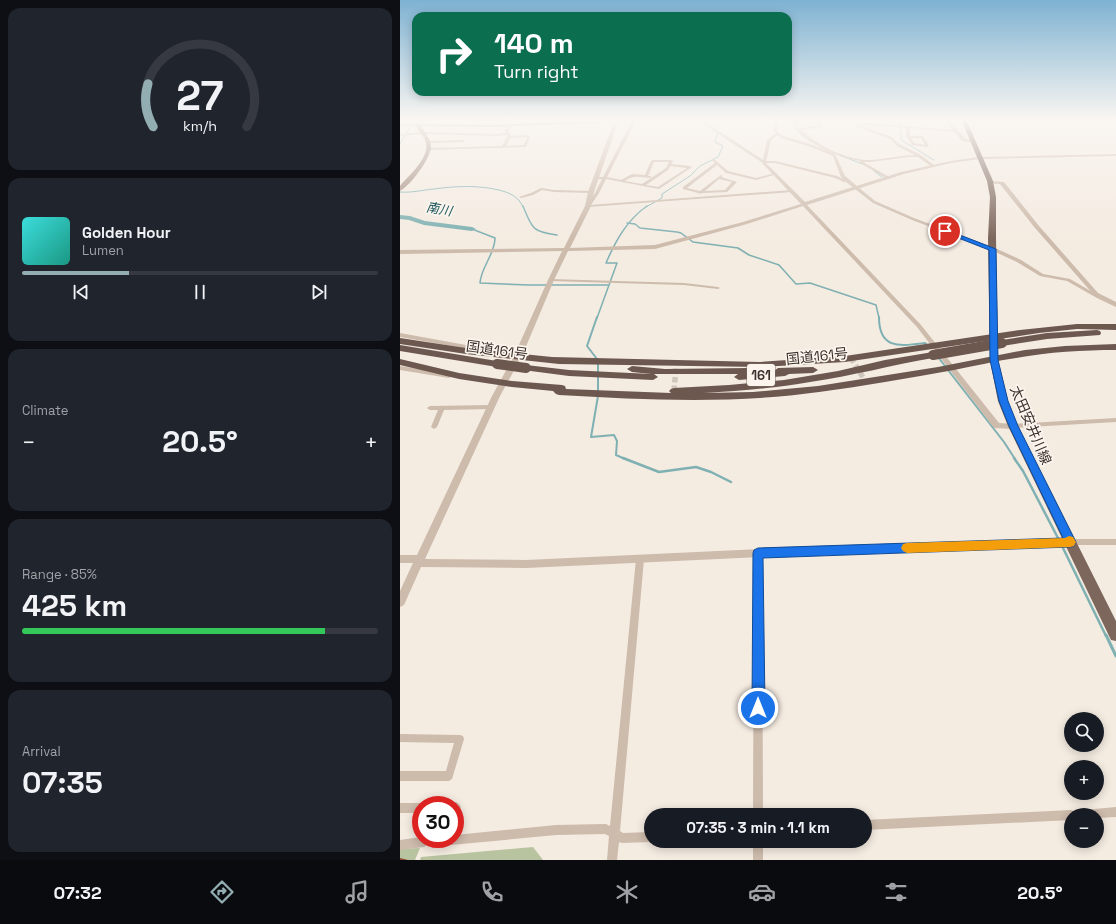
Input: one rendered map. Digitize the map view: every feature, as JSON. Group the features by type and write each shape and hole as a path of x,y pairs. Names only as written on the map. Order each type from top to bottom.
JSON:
{"highway":[{"path":"400,341 466,351 553,360 598,368 786,364 924,352 994,337 1059,328 1116,327"},
{"name":"国道161号","path":"400,348 526,368 598,368 718,378 753,376 891,362 924,352 1074,334 1116,334"},
{"path":"599,392 730,397 786,393 951,368 1035,352 1074,348 1116,347"},
{"path":"400,362 459,376 505,383 556,388 559,392 599,392 682,391 771,385 799,381 891,362"}],"main road":[{"path":"400,188 424,159"},
{"name":"太田安井川線","path":"980,159 990,182 994,209 994,360 1003,401 1063,543 1116,635"}],"street":[{"path":"588,206 595,178 602,159"},
{"path":"400,602 491,407 518,356 550,283 568,250 588,206 614,159"},
{"path":"760,159 792,191 919,326 924,352 951,368 997,426 1116,420"},
{"path":"837,159 840,172 850,183 874,202 913,219 993,249 1019,261 1042,275 1068,280 1116,305"},
{"path":"855,159 870,161 883,159"},
{"path":"924,159 933,166"},
{"path":"400,252 645,248 745,223 888,178 933,166 972,159"},
{"path":"858,160 888,178"},
{"path":"643,185 667,169 671,161 653,161 646,176"},
{"path":"719,178 735,182 726,191 700,192 684,188 715,162 728,172 756,179 775,174"},
{"path":"764,162 775,162 836,177 850,183"},
{"path":"659,188 690,166 669,165"},
{"path":"695,198 700,192 728,172"},
{"path":"622,181 632,175 654,178"},
{"path":"595,178 605,178 665,189"},
{"path":"990,182 1002,183 1047,238 1101,298"},
{"path":"521,197 532,194 537,189 591,192"},
{"path":"588,206 792,191"},
{"path":"550,283 612,282 684,284 718,288"},
{"path":"400,335 466,347 466,351"},
{"path":"400,368 459,376"},
{"path":"430,408 491,407"},
{"path":"434,426 442,408"},
{"path":"400,559 420,561 526,564 758,553 1116,542"},
{"path":"758,553 758,808"},
{"path":"612,860 640,559"},
{"path":"400,738 460,739 449,776 400,776"},
{"path":"400,808 412,808"},
{"path":"1104,813 1116,812"},
{"path":"872,825 1064,815"},
{"path":"464,839 556,830 606,829 622,838 644,836"},
{"path":"400,845 412,844"},
{"path":"758,848 758,860"}],"green space":[{"path":"533,847 543,860 420,860 421,857"},
{"path":"420,848 415,860 400,860 400,849"}],"waterway":[{"path":"646,207 662,198 662,194 690,176 700,166 714,159"},
{"path":"850,159 865,165"},
{"path":"874,171 882,177"},
{"path":"400,192 458,187 483,187 510,194 519,200 523,207"},
{"path":"523,206 534,228 542,232 557,235"},
{"path":"629,223 647,206"},
{"name":"南川","path":"400,217 410,218 424,223 472,229"},
{"path":"597,318 617,263 606,263 614,246 629,223"},
{"path":"629,223 635,224 640,228 681,233 693,242 738,248 749,255 779,265 796,284 810,283 876,305 879,318"},
{"path":"472,229 495,238 493,250 483,271 480,283 529,285 608,285"},
{"path":"597,317 587,346 597,359"},
{"path":"879,317 880,328 887,341 899,345 925,343 927,345"},
{"path":"938,357 945,366"},
{"path":"598,364 598,391"},
{"path":"948,370 1004,442 1015,459"},
{"path":"598,396 591,437 614,435 617,441 616,455 625,459"},
{"path":"623,458 659,472 696,467 711,472 731,482"},
{"path":"1014,458 1023,471 1059,540"},
{"path":"1062,546 1106,636"},
{"path":"1106,635 1116,656"}],"tunnel":[{"path":"851,358 864,379"},
{"path":"674,391 676,368"}],"slow traffic":[{"path":"907,548 1070,542 1069,541"}],"route":[{"path":"758,708 758,553 1070,542 1013,426 1003,401 994,360 993,249 945,231"}]}
